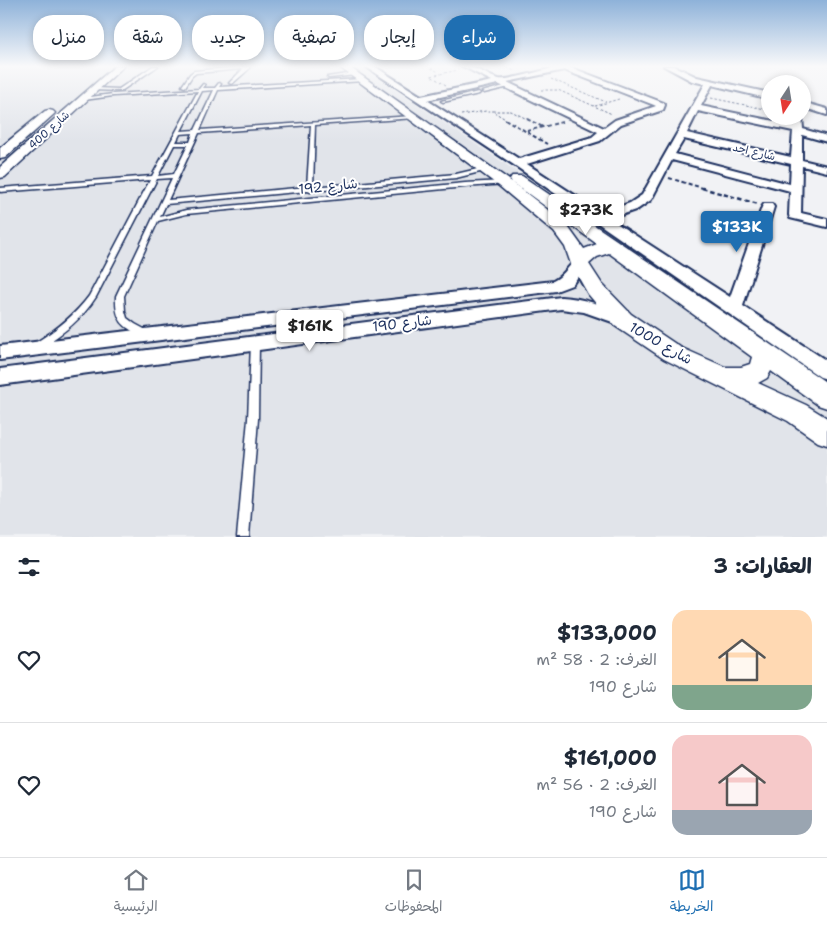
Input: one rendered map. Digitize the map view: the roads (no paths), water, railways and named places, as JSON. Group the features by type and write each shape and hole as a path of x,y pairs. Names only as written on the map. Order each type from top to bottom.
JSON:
{"street":[{"name":"شارع 400","path":"0,174 61,103 76,91"},
{"name":"شارع 400","path":"42,137 92,91"},
{"name":"شارع 1000","path":"382,91 413,117 486,169 560,228 574,247 580,264 600,294 623,320 672,352 797,413 827,433"},
{"path":"387,91 615,247 827,397"},
{"path":"403,91 416,97 600,218 827,371"},
{"path":"416,97 443,91"},
{"path":"477,91 482,93"},
{"path":"519,91 605,132"},
{"path":"518,164 596,139 612,125 660,108 661,106 628,91"},
{"path":"600,218 642,202 647,197 705,91"},
{"path":"747,91 761,94"},
{"path":"811,107 827,112"},
{"path":"696,108 798,130 827,139"},
{"path":"798,125 795,215 827,224"},
{"name":"شارع احد","path":"681,135 827,168"},
{"path":"1,149 24,144 42,137"},
{"path":"669,156 796,189"},
{"path":"734,308 768,207"},
{"path":"580,264 584,257 592,251 615,247"},
{"name":"شارع 190","path":"0,353 556,286 567,281 580,264"},
{"name":"شارع 190","path":"0,377 561,303 575,303 592,307 623,320"},
{"path":"359,310 363,328"},
{"path":"725,377 744,378 758,373 764,363 764,351"}],"lane":[{"path":"84,99 157,91"},
{"path":"32,349 60,332 81,314 92,297 200,91"},
{"path":"149,335 129,327 119,313 120,296 216,91"},
{"path":"443,101 485,91"},
{"path":"178,133 413,117"},
{"path":"310,190 313,124"},
{"path":"173,144 192,143"},
{"name":"شارع 192","path":"164,202 456,176 486,169"},
{"path":"0,190 176,176"},
{"name":"شارع 192","path":"156,220 186,212 504,183"},
{"path":"243,537 254,420 254,343"}]}
